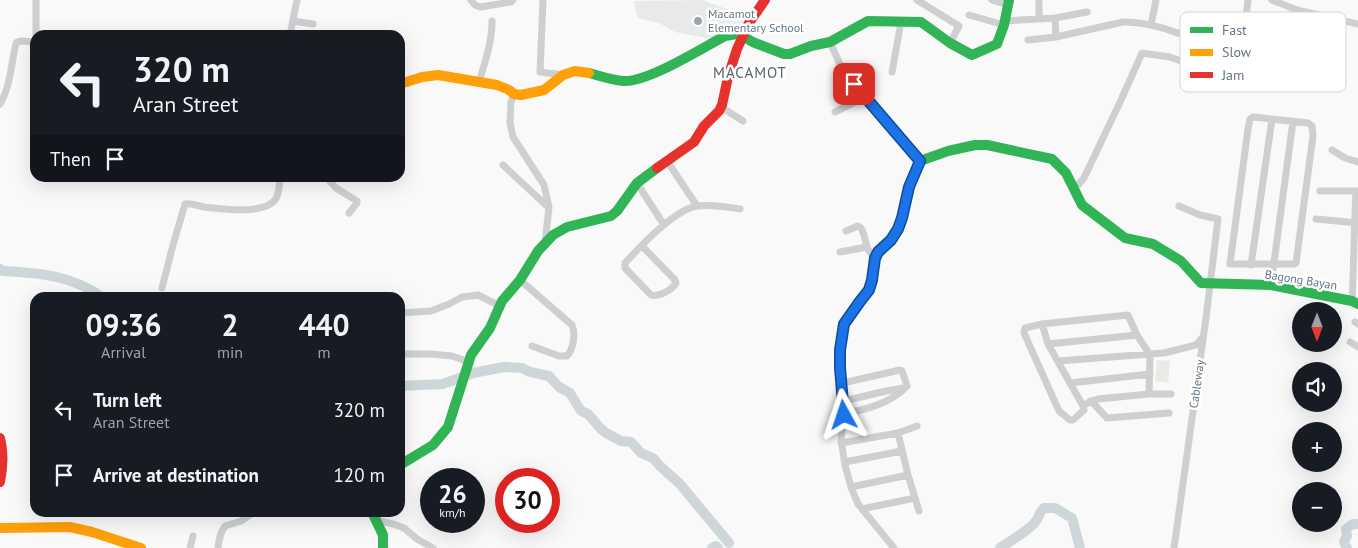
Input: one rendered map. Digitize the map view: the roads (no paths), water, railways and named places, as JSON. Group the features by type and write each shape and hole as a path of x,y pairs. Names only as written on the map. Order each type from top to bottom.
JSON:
{"street":[{"path":"36,0 36,30"},
{"path":"291,30 297,0"},
{"path":"470,0 480,7 511,2 513,0"},
{"path":"543,0 540,72 563,75"},
{"path":"405,462 421,454 448,428 471,355 490,328 502,300 520,280 545,243 553,235 568,227 611,216 617,211 637,183 694,142 704,126 719,111 731,65 756,12 765,0"},
{"path":"917,0 959,26 950,43"},
{"path":"405,82 422,77 438,75 497,85 510,90 514,94 527,94 544,90 563,75 575,71 623,81 635,80 659,71 726,36 744,35 755,43 784,54 790,54 811,46 830,42 868,22 921,22 950,43 972,55 997,44 1008,3 992,0"},
{"path":"1039,19 1040,0"},
{"path":"1151,25 1156,0"},
{"path":"1272,0 1306,12"},
{"path":"969,15 1004,23 1055,18 1087,12"},
{"path":"1055,18 1056,37"},
{"path":"293,21 313,24"},
{"path":"479,82 490,42 492,22"},
{"path":"892,72 901,22"},
{"path":"1028,40 1056,37 1123,22 1151,25 1180,34"},
{"path":"0,104 6,94 10,80 16,43 20,41 30,42"},
{"path":"830,42 842,71 920,161"},
{"path":"1074,186 1079,184 1084,178 1142,53 1170,57 1180,61"},
{"path":"514,94 510,123 513,136 544,185 549,207 545,243"},
{"path":"835,112 865,97"},
{"path":"721,107 743,120"},
{"path":"1251,118 1272,119 1311,124 1313,130 1296,262 1294,264 1274,265 1232,265 1230,262 1251,118"},
{"path":"1251,265 1272,119"},
{"path":"1271,285 1293,121"},
{"path":"894,548 858,504 844,462 841,443 844,401 840,350 844,324 869,290 875,258 878,252 891,240 898,229 909,187 920,161 948,151 974,145 987,145 1052,159 1074,186 1082,204 1099,219 1125,238 1153,244 1181,261 1201,283 1210,284"},
{"path":"1332,150 1345,158 1358,162"},
{"path":"667,161 697,206"},
{"path":"503,165 549,207"},
{"path":"162,288 185,204 189,203 202,207 255,210 275,201 279,182"},
{"path":"331,182 336,188 357,201 349,214"},
{"path":"637,183 664,225"},
{"path":"1320,191 1357,191 1354,263 1355,302"},
{"path":"642,246 675,280 676,284 674,287 657,296 653,296 625,268 625,263 642,246 664,225 682,212 697,206 740,209"},
{"name":"Cableway","path":"1174,548 1218,219 1200,215 1180,206"},
{"path":"1316,219 1356,223"},
{"path":"846,230 858,226 861,228 864,232 866,247 875,258"},
{"path":"840,252 866,247"},
{"path":"520,280 572,325 574,330 570,354 566,356 559,356 532,346"},
{"name":"Bagong Bayan","path":"1210,284 1271,285 1355,302"},
{"path":"405,313 431,311 462,297 478,295 500,306"},
{"path":"1042,324 1048,344 1083,406 1084,410 1073,420 1070,420 1059,411 1024,333 1023,330 1025,328 1042,324 1128,315 1137,335 1150,355 1149,394"},
{"path":"1048,344 1137,335"},
{"path":"1058,361 1164,354 1196,345 1203,336"},
{"path":"1350,342 1358,347"},
{"path":"405,354 452,356 468,364"},
{"path":"842,382 900,370 907,386 880,404 844,412"},
{"path":"1070,383 1150,374"},
{"path":"844,401 905,388"},
{"path":"1083,406 1091,401 1149,394 1171,394"},
{"path":"1091,401 1107,418 1169,413"},
{"path":"841,443 898,433 917,426"},
{"path":"898,433 908,475 920,511"},
{"path":"0,438 2,454 0,482"},
{"path":"844,462 902,451"},
{"path":"851,487 908,475"},
{"path":"862,509 915,498"},
{"path":"218,548 223,528 249,517"},
{"path":"374,517 383,535 383,548"},
{"path":"376,517 404,528 417,539 433,548"},
{"path":"0,528 70,527 141,548"},
{"path":"190,548 193,536"}],"waterway":[{"path":"0,269 3,271 55,277 80,284 95,292"},
{"path":"405,386 443,384 473,373 504,367 522,368 530,372 549,376 559,387 570,393 581,411 588,414 606,433 621,441 631,442 641,453 653,458 680,484 729,543"},
{"path":"1000,548 1030,528 1044,508 1055,508 1072,518 1080,548"},
{"path":"1347,548 1344,542 1347,536 1346,529 1353,524 1358,524"},
{"path":"712,548 716,546 718,548"}],"place":[{"name":"Macamot Elementary School","path":"698,21"}],"district":[{"name":"MACAMOT","path":"750,73"}]}
